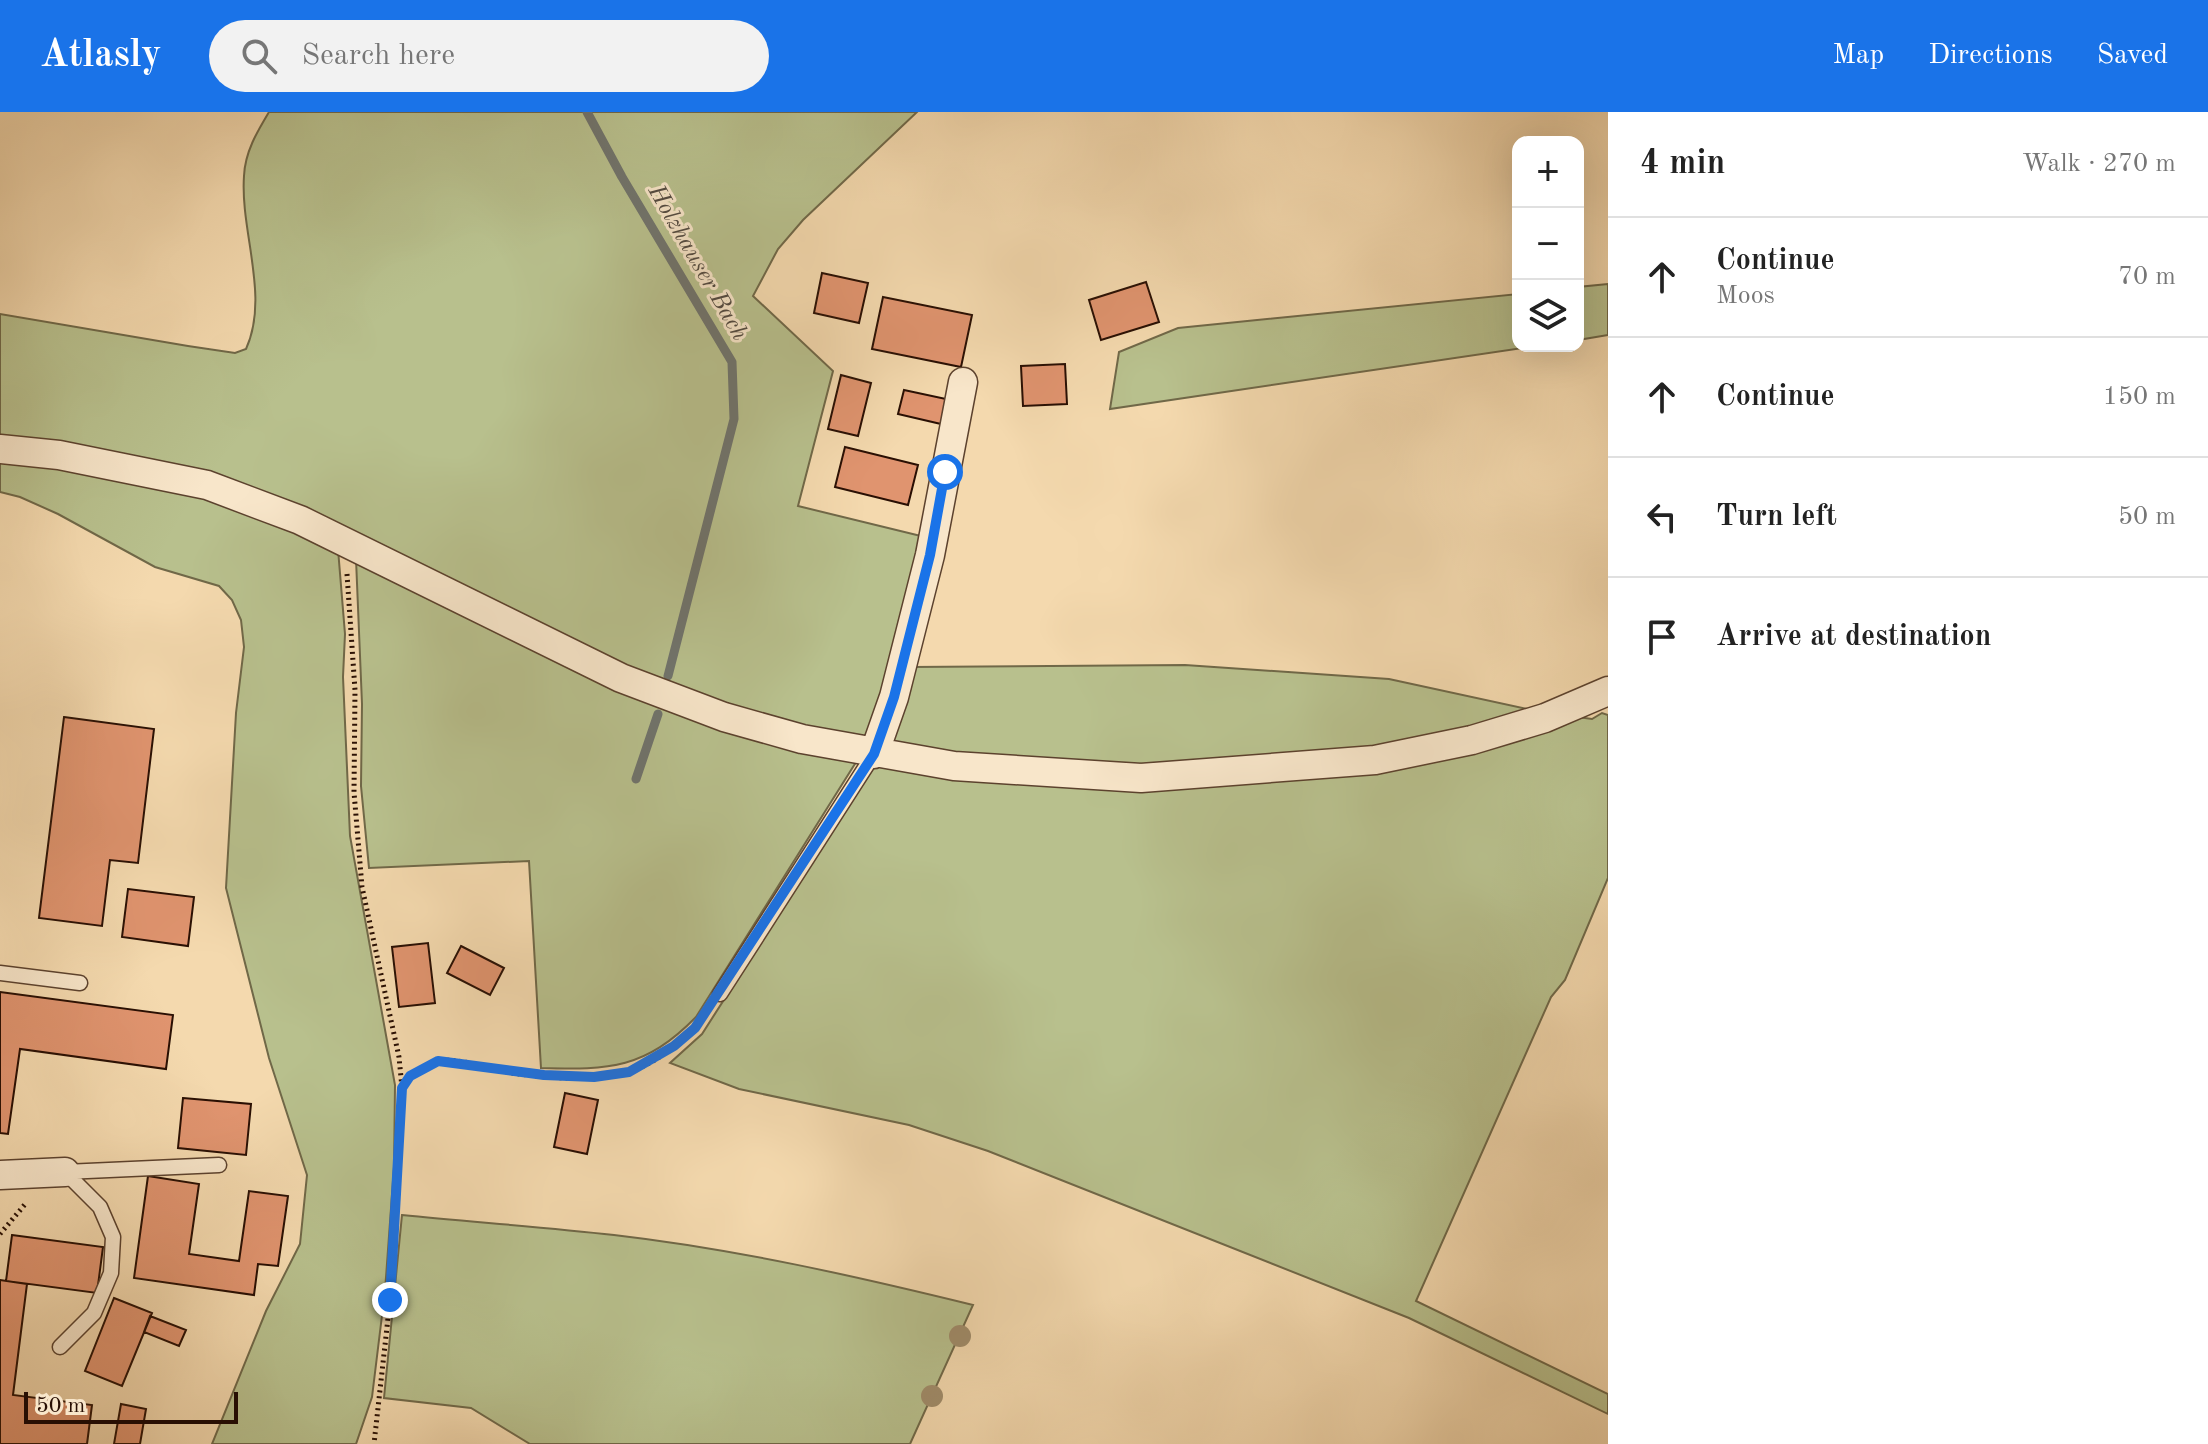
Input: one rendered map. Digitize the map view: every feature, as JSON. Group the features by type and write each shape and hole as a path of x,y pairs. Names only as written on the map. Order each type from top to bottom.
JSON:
{"street":[{"path":"874,754 894,697 930,555 963,382"},
{"path":"0,449 59,455 207,485 286,514 344,541 621,678 724,717 802,739 874,754 954,766 1127,778 1238,772 1375,760 1472,740 1545,718 1608,691"},
{"path":"0,1175 53,1173"}],"lane":[{"path":"720,994 874,754"},
{"path":"0,973 80,983"},
{"path":"53,1173 219,1165"},
{"path":"53,1173 100,1207 113,1237 111,1273 94,1313 60,1347"}],"path":[{"path":"344,541 355,690 354,792 361,878 399,1057 402,1088 390,1300 374,1444"},
{"path":"402,1088 410,1076 438,1061 544,1075 594,1077 629,1072 674,1046 695,1028 720,994"},
{"path":"0,1234 53,1173"}],"green space":[{"path":"269,112 917,112 803,220 778,249 753,296 833,371 798,506 925,537 890,681 858,759 696,1017 660,1047 625,1063 587,1068 541,1068 529,861 369,868 361,786 362,704 356,559 338,549 345,634 343,677 350,836 395,1085 394,1167 385,1291 372,1397 356,1444 212,1444 266,1311 300,1244 307,1175 269,1058 226,888 236,713 244,647 241,620 232,600 219,586 155,567 58,514 20,497 0,492 0,314 235,353 246,349 253,329 255,286 244,176 249,150"},
{"path":"1608,284 1608,335 1584,339 1584,286"},
{"path":"1512,295 1512,350 1110,409 1119,352 1178,328"},
{"path":"1185,665 1389,679 1541,712 1592,719 1602,713 1608,715 1608,878 1565,980 1551,997 1416,1301 1608,1394 1608,1414 1409,1318 988,1151 909,1125 739,1089 670,1063 702,1034 847,808 911,667"},
{"path":"402,1215 614,1235 705,1248 839,1274 973,1305 910,1444 530,1444 471,1408 384,1398"}],"building":[{"path":"822,273 868,283 859,323 814,313"},
{"path":"1146,282 1159,322 1101,340 1089,300"},
{"path":"883,297 972,315 961,367 872,349"},
{"path":"1065,364 1067,404 1023,406 1021,366"},
{"path":"841,375 871,383 858,436 828,429"},
{"path":"904,390 946,399 941,424 898,414"},
{"path":"845,447 918,465 908,505 835,487"},
{"path":"64,717 154,729 138,863 110,860 102,926 39,918"},
{"path":"128,889 194,897 188,946 122,937"},
{"path":"428,943 435,1003 399,1007 392,947"},
{"path":"461,946 504,968 490,995 447,973"},
{"path":"0,992 173,1015 166,1069 20,1049 8,1134 0,1133"},
{"path":"565,1093 598,1100 587,1154 554,1147"},
{"path":"183,1098 251,1104 246,1155 178,1148"},
{"path":"148,1176 199,1184 189,1254 239,1261 249,1191 288,1196 278,1266 258,1264 254,1295 134,1278"},
{"path":"12,1235 103,1247 97,1293 6,1281"},
{"path":"0,1280 27,1284 13,1395 92,1405 87,1444 0,1444"},
{"path":"114,1298 152,1313 122,1386 85,1371"},
{"path":"150,1316 186,1330 179,1346 144,1332"},
{"path":"121,1404 146,1409 140,1444 114,1444"}],"waterway":[{"name":"Holzhauser Bach","path":"587,112 732,362 734,419 668,676"},
{"name":"Holzhauser Bach","path":"636,779 658,714"}],"route":[{"path":"390,1300 402,1088 410,1076 438,1061 544,1075 594,1077 629,1072 674,1046 695,1028 874,754 894,697 930,555 945,472"}]}
